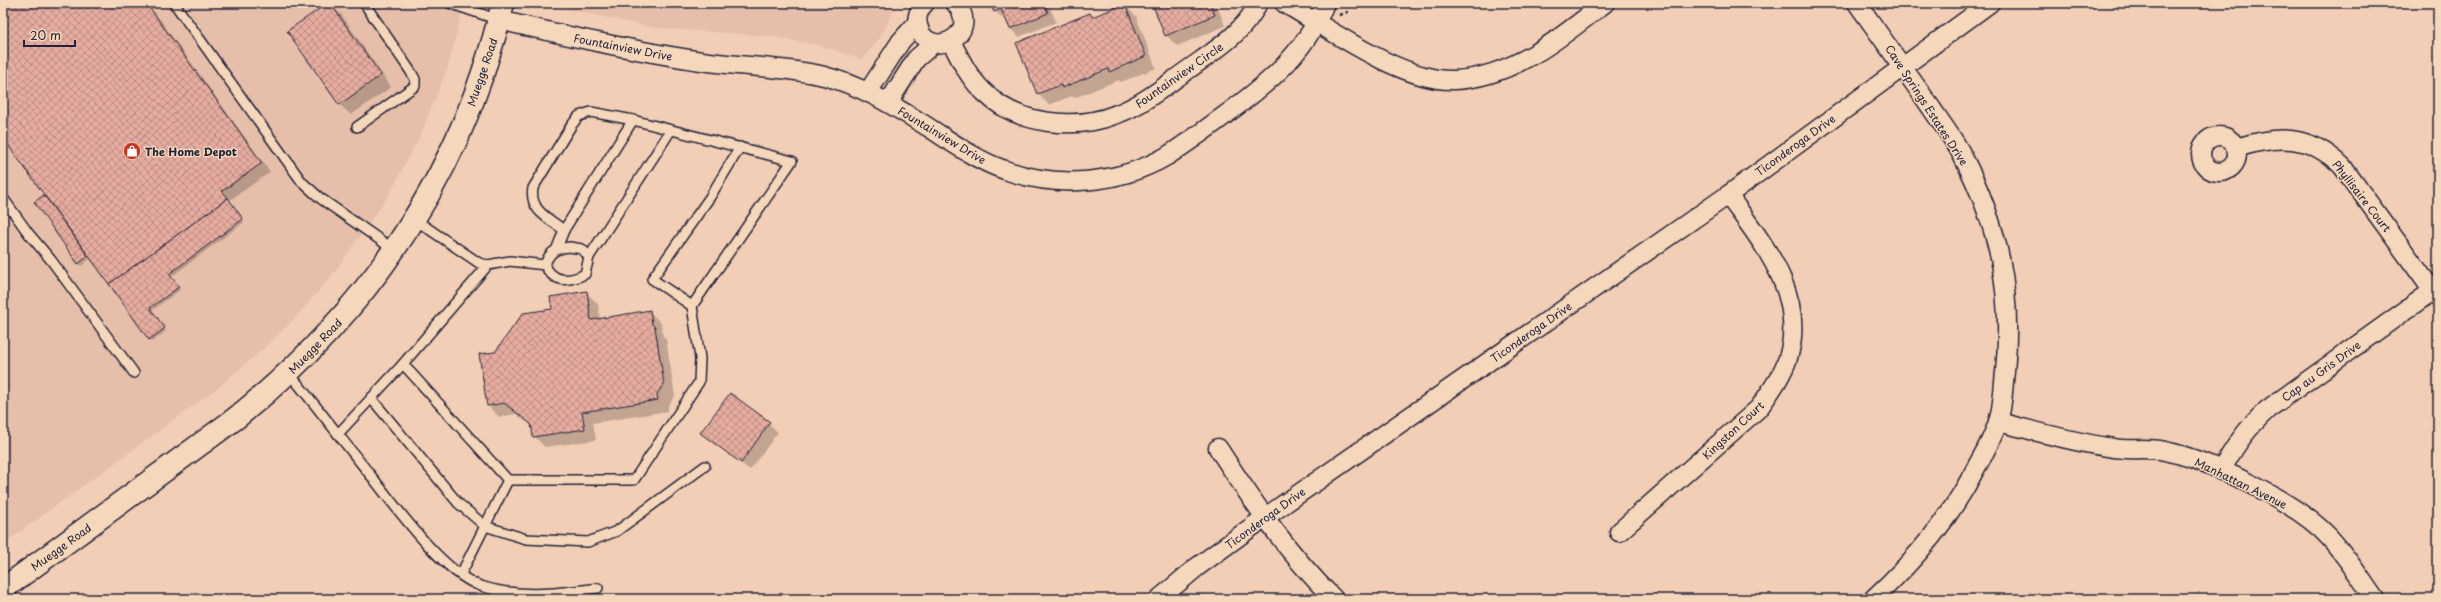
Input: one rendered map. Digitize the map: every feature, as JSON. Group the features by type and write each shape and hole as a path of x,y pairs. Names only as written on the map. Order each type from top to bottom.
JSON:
{"main road":[{"name":"Muegge Road","path":"3,589 192,451 270,390 336,325 364,292 394,250 414,219 454,145 486,65 501,11"}],"street":[{"path":"868,92 901,41 917,23 919,12 925,3"},
{"path":"888,103 916,59 942,42 959,34 963,24 962,13 955,3"},
{"name":"Fountainview Circle","path":"917,23 921,34 942,42 984,92 1001,104 1021,114 1040,120 1063,123 1085,122 1117,114 1152,96 1231,37 1246,23 1258,3"},
{"path":"1284,3 1378,57 1415,75 1453,80 1484,76 1534,55 1605,3"},
{"name":"Fountainview Drive","path":"501,11 658,54 824,76 868,92 976,157 1005,170 1050,181 1097,180 1141,168 1167,156 1205,130 1279,73 1318,22 1325,3"},
{"name":"Cave Springs Estates Drive","path":"1857,3 1961,152 1988,210 1996,238 2006,287 2008,334 1998,422 1975,471 1947,519 1914,559 1873,599"},
{"name":"Ticonderoga Drive","path":"1160,599 1198,567 1264,518 1728,195 1902,66 1990,3"},
{"name":"Phyllisaire Court","path":"2236,148 2272,139 2292,140 2327,152 2342,166 2436,292"},
{"name":"Kingston Court","path":"1619,532 1759,408 1776,384 1788,357 1792,316 1789,296 1782,275 1771,255 1728,195"},
{"name":"Cap au Gris Drive","path":"2221,471 2237,442 2251,424 2268,410 2436,292"},
{"name":"Manhattan Avenue","path":"1998,422 2116,449 2164,450 2221,471 2296,509 2313,522 2342,553 2375,599"},
{"path":"1218,448 1264,518 1290,552 1334,599"}],"lane":[{"path":"174,3 302,182 325,201 394,250"},
{"path":"357,127 415,86 415,79 412,72 364,3"},
{"path":"449,3 501,11"},
{"path":"402,364 508,480 634,480 699,382 700,358 692,306 792,161 633,120 591,112 579,116 571,126 533,188 531,198 534,206 564,230"},
{"path":"545,265 548,256 557,248 564,230 633,120"},
{"path":"414,219 479,263 488,265 510,261 545,265 553,277 561,280 577,279 585,274 589,257 671,130"},
{"path":"692,306 652,279 710,197 740,148"},
{"path":"3,198 29,234 51,260 134,373"},
{"path":"557,248 570,247 582,249 589,257"},
{"path":"338,434 402,364 488,265"},
{"path":"289,372 418,535 461,574 477,584 510,592 552,594 598,588"},
{"path":"371,398 458,503 485,526 526,539 588,542 617,531 705,466"},
{"path":"461,574 508,480"}],"shaded area":[{"path":"3,3 464,3 448,67 419,138 388,196 334,273 296,317 262,350 215,390 3,544"},
{"path":"560,3 897,3 880,38 862,59 817,45 769,36 655,28 567,9"}],"building":[{"name":"The Home Depot","path":"3,3 146,3 262,163 222,191 228,198 109,284 3,138"},
{"path":"330,3 381,75 339,105 287,31"},
{"path":"990,3 1044,3 1048,13 1010,29 1001,9 994,12"},
{"path":"1152,3 1210,3 1215,15 1165,36"},
{"path":"1125,4 1146,56 1109,72 1108,69 1062,88 1061,85 1037,94 1016,43 1090,13 1092,17"},
{"path":"44,195 88,256 78,264 34,202"},
{"path":"228,198 243,219 169,274 179,287 150,308 165,328 149,340 109,284"},
{"path":"587,291 591,320 650,310 652,324 655,327 664,384 657,394 658,400 582,412 585,429 533,437 531,424 504,403 487,406 479,354 495,352 523,313 552,309 550,297"},
{"path":"730,393 770,422 741,463 700,433"}],"place":[{"name":"The Home Depot","path":"132,151"}]}
